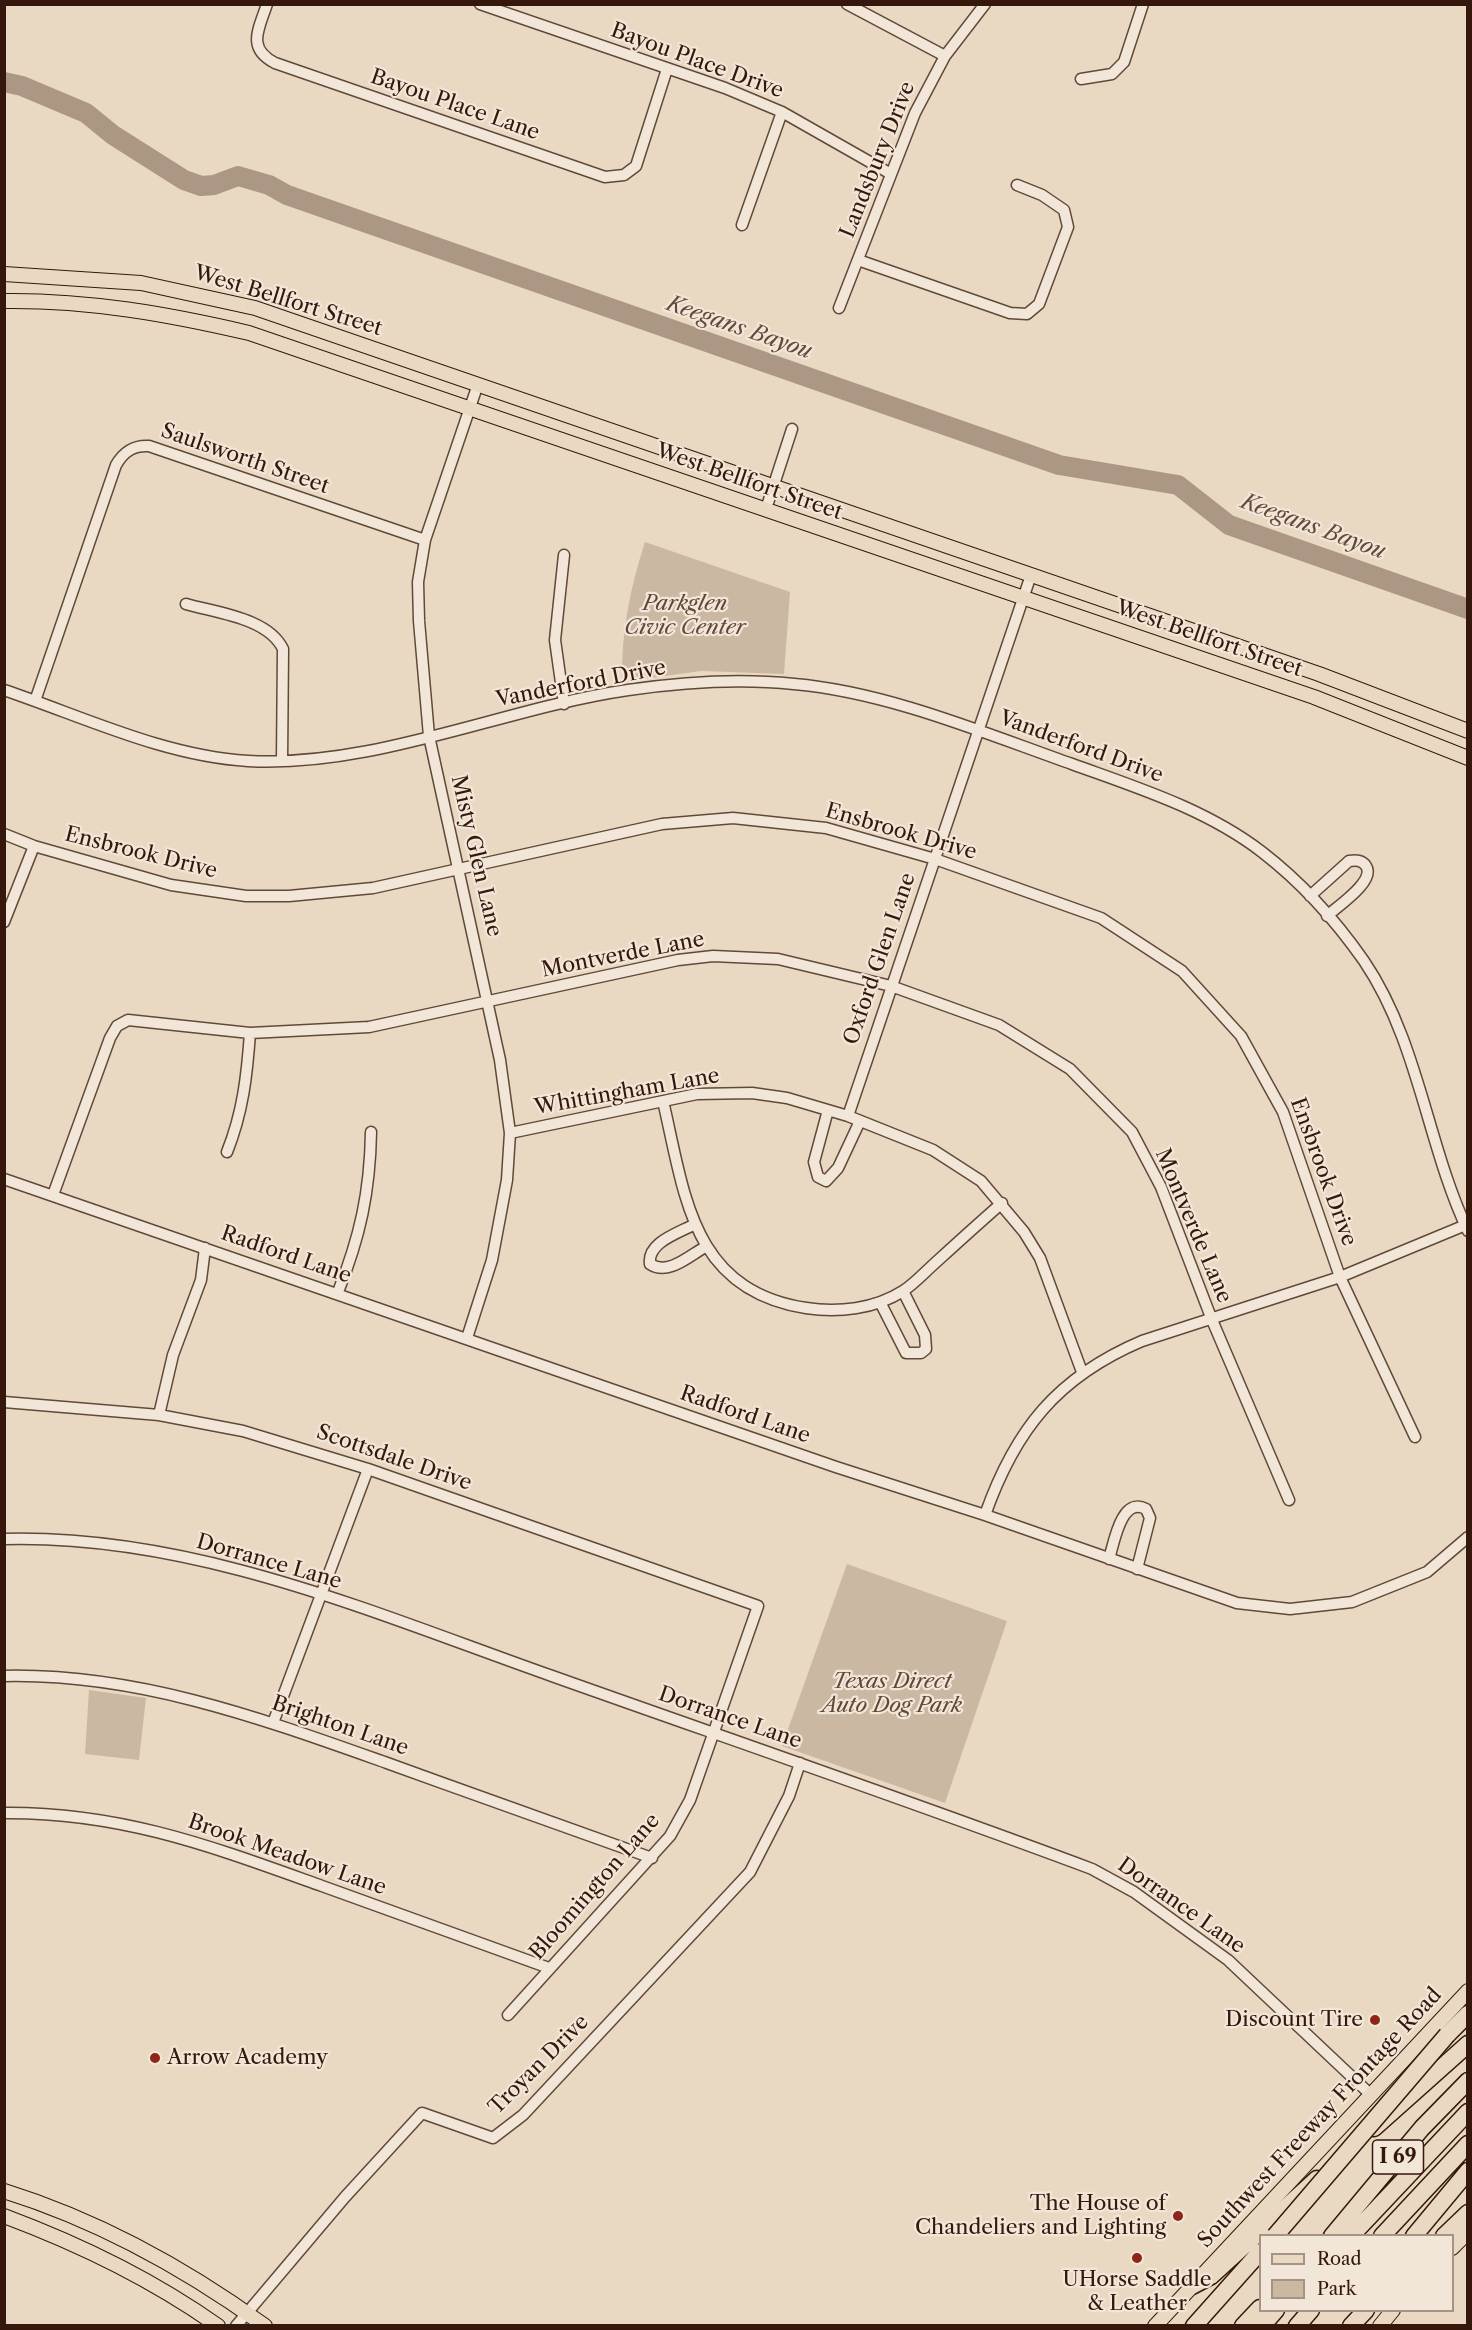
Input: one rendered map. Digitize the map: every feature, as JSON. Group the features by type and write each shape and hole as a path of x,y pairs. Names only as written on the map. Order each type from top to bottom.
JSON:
{"highway":[{"path":"1276,2234 1327,2179 1467,2014"},
{"path":"1192,2286 1211,2276 1467,2044"},
{"name":"I 69","path":"1333,2234 1422,2128 1467,2081"},
{"path":"1352,2234 1467,2112"},
{"name":"I 69","path":"1383,2234 1467,2144"},
{"path":"1415,2234 1467,2171"},
{"path":"1445,2234 1467,2213"},
{"path":"1194,2325 1259,2253"},
{"path":"1243,2325 1259,2309"},
{"path":"1262,2325 1274,2312"},
{"path":"1272,2325 1284,2312"},
{"path":"1297,2325 1309,2312"},
{"path":"1341,2325 1351,2312"},
{"path":"1351,2325 1364,2312"}],"main road":[{"name":"West Bellfort Street","path":"4,274 141,283 192,292 306,324 1319,674 1466,731"},
{"path":"82,303 85,278"},
{"path":"188,319 192,292"},
{"name":"West Bellfort Street","path":"4,301 82,303 140,309 249,333 1314,697 1463,755"},
{"path":"1229,668 1235,645"},
{"path":"1463,755 1466,731"},
{"name":"Southwest Freeway Frontage Road","path":"1155,2325 1467,1991"},
{"path":"4,2190 83,2222 178,2268 265,2325"},
{"path":"4,2216 74,2244 190,2306 218,2325"},
{"path":"74,2244 83,2222"},
{"path":"1454,2246 1467,2232"},
{"path":"1380,2325 1392,2312"}],"street":[{"name":"Bayou Place Lane","path":"267,4 256,42 264,57 274,63 605,177 624,175 636,166 666,69"},
{"name":"Bayou Place Drive","path":"480,4 725,88 782,112 891,174"},
{"path":"847,4 945,56"},
{"name":"Landsbury Drive","path":"839,308 915,113 945,56 985,4"},
{"path":"1080,79 1112,74 1124,62 1143,4"},
{"path":"742,225 782,112"},
{"path":"858,260 1010,313 1027,314 1039,304 1068,227 1064,210 1042,195 1017,185"},
{"name":"Misty Glen Lane","path":"467,1338 492,1260 507,1180 510,1134 500,1060 429,736 418,582 425,540 478,384"},
{"path":"766,509 792,429"},
{"name":"Saulsworth Street","path":"35,701 120,459 130,450 143,446 425,540"},
{"path":"564,555 555,640 564,704"},
{"name":"Oxford Glen Lane","path":"848,1116 1030,575"},
{"path":"186,604 266,628 278,638 283,649 282,761"},
{"name":"Vanderford Drive","path":"4,690 105,726 191,752 216,758 282,761 331,756 429,736 624,691 702,681 796,684 877,700 978,730 1181,805 1262,851 1310,896 1366,964 1390,1008 1407,1051 1466,1227"},
{"name":"Ensbrook Drive","path":"4,834 34,846 171,885 246,896 309,895 374,888 459,867 662,824 733,818 826,828 935,859 1101,918 1182,971 1240,1036 1283,1112 1340,1277 1414,1437"},
{"path":"4,922 34,846"},
{"path":"1310,896 1349,861 1360,861 1365,865 1368,871 1366,881 1327,916"},
{"name":"Montverde Lane","path":"53,1195 114,1031 128,1020 143,1019 250,1033 369,1027 678,960 713,956 778,959 891,986 999,1025 1070,1068 1132,1132 1161,1188 1212,1320 1289,1500"},
{"path":"227,1152 239,1123 250,1033"},
{"name":"Whittingham Lane","path":"510,1134 697,1094 752,1093 787,1098 848,1116 933,1150 981,1181 1002,1203 1040,1258 1082,1372"},
{"path":"663,1101 686,1201 705,1247 720,1266 739,1283 761,1295 794,1306 826,1311 854,1309 880,1302 903,1291 1002,1203"},
{"path":"828,1110 814,1162 815,1172 826,1181 838,1168 860,1121"},
{"path":"338,1293 356,1248 364,1217 371,1132"},
{"name":"Radford Lane","path":"4,1179 1237,1603 1290,1609 1352,1602 1427,1572 1467,1537"},
{"path":"695,1224 653,1248 649,1257 650,1264 657,1269 667,1269 705,1247"},
{"path":"985,1515 999,1476 1026,1430 1044,1408 1082,1372 1142,1341 1340,1277 1466,1227"},
{"path":"159,1415 173,1355 201,1280 205,1248"},
{"path":"880,1302 906,1353 921,1353 926,1349 925,1335 903,1291"},
{"name":"Scottsdale Drive","path":"4,1402 159,1415 243,1431 368,1469 758,1606"},
{"path":"273,1723 368,1469"},
{"path":"1109,1559 1123,1516 1134,1506 1141,1506 1146,1509 1150,1518 1137,1569"},
{"name":"Dorrance Lane","path":"4,1539 113,1545 222,1565 321,1595 800,1763 1092,1869 1134,1892 1228,1960 1370,2094"},
{"name":"Bloomington Lane","path":"508,2015 670,1836 690,1800 758,1606"},
{"name":"Brighton Lane","path":"4,1676 39,1675 148,1688 273,1723 652,1858"},
{"name":"Troyan Drive","path":"236,2325 345,2197 422,2114 493,2138 523,2115 750,1872 789,1796 800,1763"},
{"name":"Brook Meadow Lane","path":"4,1812 41,1812 120,1821 202,1844 549,1968"}],"green space":[{"name":"Parkglen Civic Center","path":"645,542 790,592 784,674 701,671 622,682 623,646 628,611"},
{"name":"Texas Direct Auto Dog Park","path":"847,1564 1007,1621 945,1803 782,1746"},
{"path":"89,1690 146,1698 139,1760 85,1754"}],"waterway":[{"name":"Keegans Bayou","path":"4,82 22,86 86,113 113,135 184,180 201,186 214,185 238,176 269,185 287,195 1059,465 1178,485 1229,525 1468,609"}],"place":[{"name":"Discount Tire","path":"1375,2020"},
{"name":"Arrow Academy","path":"155,2058"},
{"name":"The House of Chandeliers and Lighting","path":"1178,2216"},
{"name":"UHorse Saddle & Leather","path":"1137,2258"}]}
